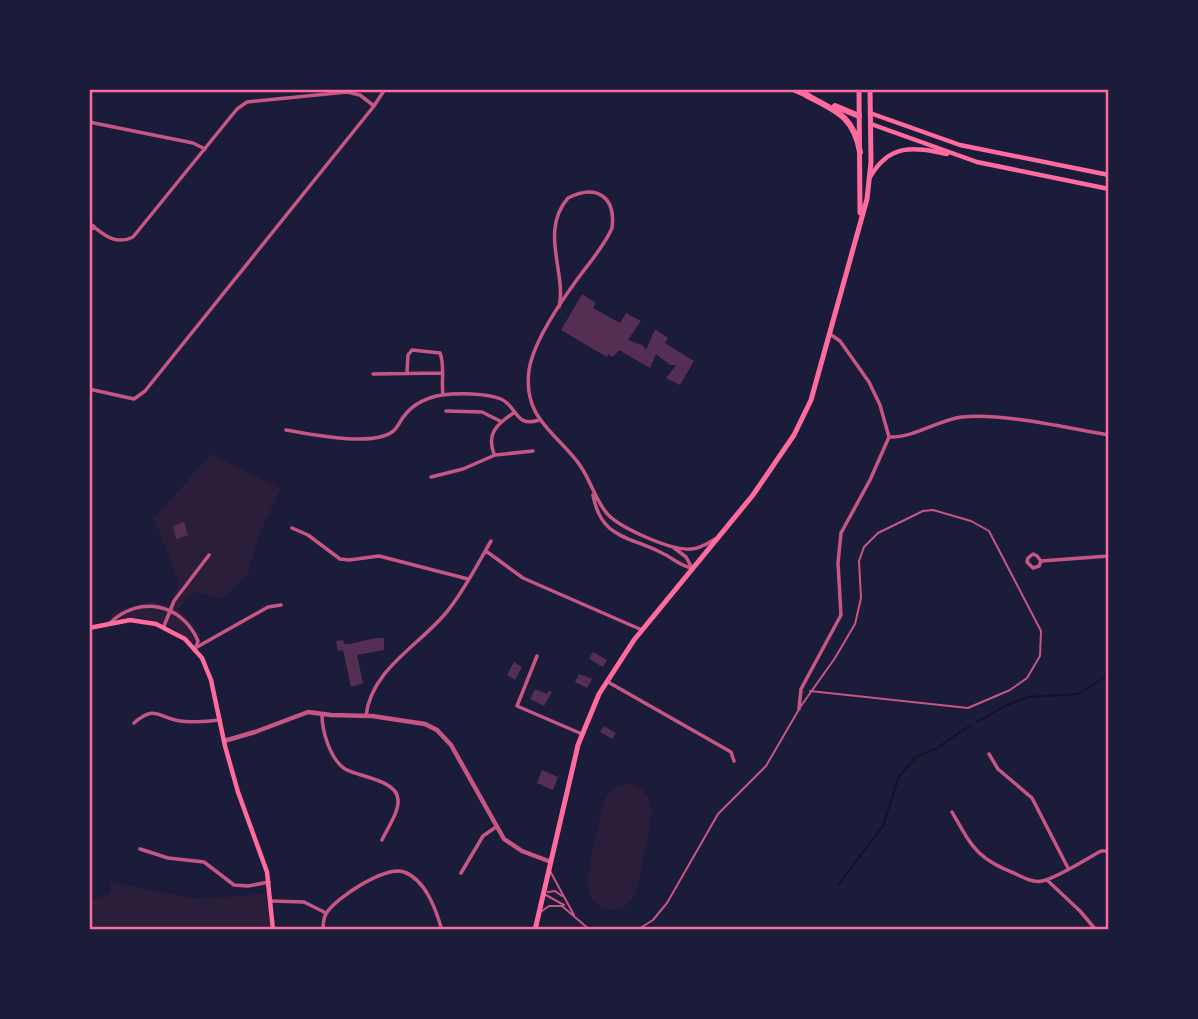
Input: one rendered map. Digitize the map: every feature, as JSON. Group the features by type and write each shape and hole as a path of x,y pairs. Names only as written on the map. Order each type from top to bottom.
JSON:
{"highway":[{"path":"793,89 859,116"},
{"path":"806,95 845,117 857,136 860,152"}],"main road":[{"path":"859,89 861,216"},
{"path":"535,930 582,734 606,681 642,630 753,495 794,435 811,400 867,199 870,178 870,89"},
{"path":"859,116 870,113 960,145 1109,175"},
{"path":"859,116 870,124 967,159"},
{"path":"870,178 884,158 901,150 921,149 1109,189"},
{"path":"89,628 135,620 164,626 195,649 209,673 242,804 269,882 273,930"}],"street":[{"path":"89,389 134,399 145,391 385,89"},
{"path":"89,223 112,240 123,241 133,237 239,107 252,100 347,92 360,95 374,106"},
{"path":"89,122 194,144 205,149"},
{"path":"559,307 561,293 554,248 559,216 568,198 585,192 596,192 610,205 611,230 559,307 537,346 530,367 529,392 539,420 579,464 606,513 617,524 689,550 719,537"},
{"path":"89,232 94,226"},
{"path":"799,709 801,690 841,615 838,563 841,533 870,480 889,437 880,405 869,382 841,342 830,334"},
{"path":"407,372 408,355 412,350 440,353 443,357 443,395"},
{"path":"373,374 441,373"},
{"path":"286,430 349,439 381,436 394,431 415,406 443,395 496,398 506,402 525,422 539,420"},
{"path":"446,411 482,412 500,421"},
{"path":"495,454 492,435 500,421 515,412"},
{"path":"889,437 902,436 949,420 973,417 998,418 1109,435"},
{"path":"431,477 463,469 495,454 533,451"},
{"path":"592,490 597,513 614,533 692,568"},
{"path":"292,528 308,535 340,559 379,556 468,579"},
{"path":"366,716 368,705 387,670 443,616 491,541"},
{"path":"660,541 686,557 692,568"},
{"path":"486,551 527,580 642,630"},
{"path":"164,626 187,581 209,555"},
{"path":"1041,561 1109,556"},
{"path":"195,649 268,607 281,605"},
{"path":"110,623 124,613 140,607 170,610 182,616 191,626 198,641 195,649"},
{"path":"537,656 517,706 582,734"},
{"path":"606,681 731,752 734,761"},
{"path":"224,741 255,732 303,712 419,722 439,732 459,760 496,827 513,846 550,865"},
{"path":"134,723 144,715 153,713 180,721 219,720"},
{"path":"322,714 327,740 340,765 390,786 397,794 398,805 382,840"},
{"path":"989,754 998,769 1032,798 1068,868"},
{"path":"952,812 973,848 985,859 1031,880 1047,880 1101,851 1109,851"},
{"path":"461,873 483,836 496,827"},
{"path":"140,849 168,858 204,862 234,885 269,882"},
{"path":"323,930 326,913 333,906 372,878 389,871 410,875 421,885 436,912 442,930"},
{"path":"1047,880 1096,930"},
{"path":"271,901 304,902 326,913"}],"lane":[{"path":"637,930 653,920 667,903 718,814 766,766 810,691 840,651 856,622 861,598 859,561 866,544 886,528 919,512 933,510 971,520 989,531 1040,628 1041,651 1035,668 1023,682 968,708 810,691"},
{"path":"550,865 577,919"},
{"path":"543,893 555,891 565,899"},
{"path":"543,893 567,909 590,930"},
{"path":"538,915 551,906 567,909"}],"shaded area":[{"path":"211,454 281,488 258,537 248,575 223,599 193,592 178,609 200,635 193,643 165,624 133,618 110,619 113,612 152,601 169,606 179,583 154,518"},
{"path":"627,784 646,793 652,813 633,898 622,908 608,909 601,907 590,896 589,870 605,799 612,789"},
{"path":"111,882 195,899 266,894 270,930 89,930 89,900 109,894"}],"building":[{"path":"582,294 596,303 593,308 620,323 626,313 641,321 628,340 642,345 646,350 655,329 668,338 665,343 694,361 680,385 666,378 676,365 670,365 656,354 650,368 619,350 613,357 608,354 607,357 561,330"},
{"path":"184,522 188,535 176,539 173,526"},
{"path":"384,638 384,650 357,655 363,683 351,687 343,650 338,651 336,641 343,640 344,644 349,644"},
{"path":"593,652 607,660 603,667 589,659"},
{"path":"514,662 522,667 515,680 507,675"},
{"path":"579,674 592,679 587,688 575,682"},
{"path":"535,689 547,694 552,692 544,706 530,699"},
{"path":"604,726 616,733 612,739 600,732"},
{"path":"542,770 558,777 553,790 537,783"}],"waterway":[{"path":"977,722 1028,697 1078,694 1109,674"},
{"path":"838,885 883,826 899,776 916,757 937,748 971,725"}]}
